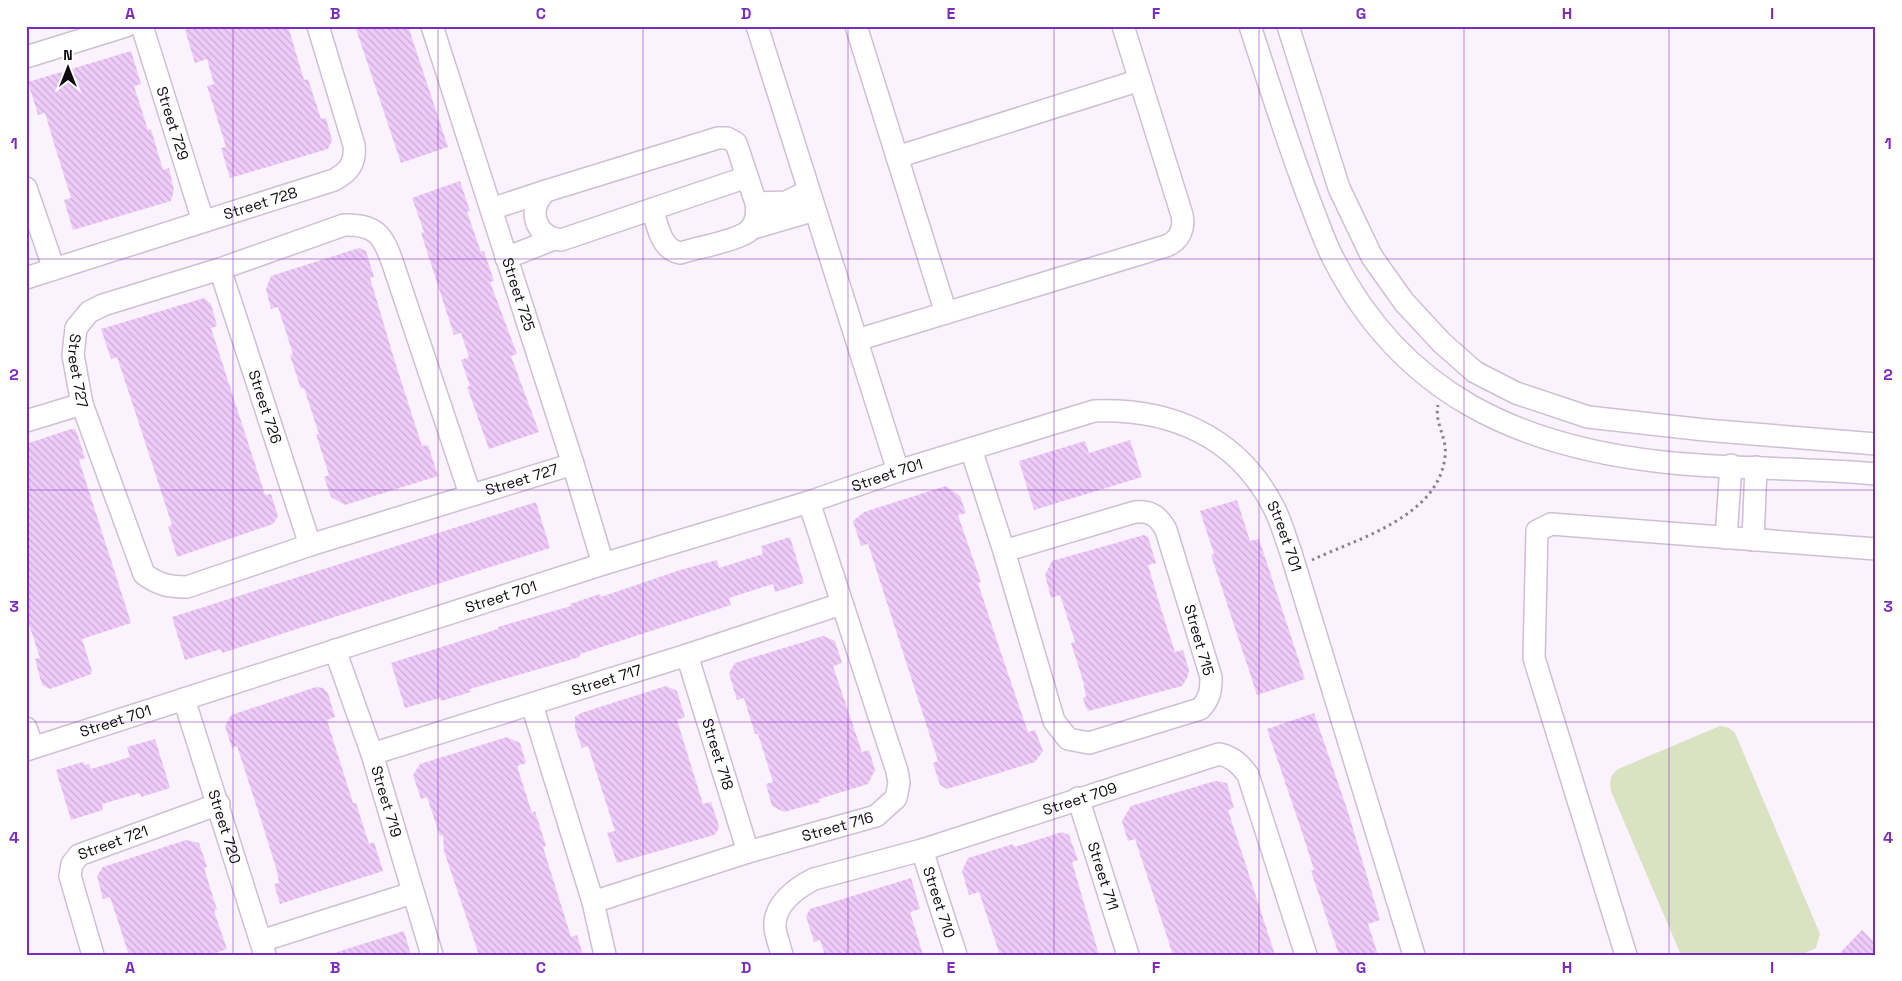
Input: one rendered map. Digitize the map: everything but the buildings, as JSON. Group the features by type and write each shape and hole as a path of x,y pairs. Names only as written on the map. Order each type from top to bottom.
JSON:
{"street":[{"path":"26,57 126,26"},
{"name":"Street 729","path":"142,26 203,221"},
{"name":"Street 728","path":"26,278 334,180 344,175 352,166 355,155 354,145 318,26"},
{"name":"Street 725","path":"432,26 573,464 603,564"},
{"path":"757,26 898,471"},
{"path":"856,26 946,313"},
{"path":"857,340 1166,246 1176,240 1183,222 1123,26"},
{"path":"1250,26 1292,158 1334,259 1376,325 1403,356 1442,390 1486,415 1522,430 1582,449 1663,462 1876,474"},
{"path":"1288,26 1339,188 1372,257 1404,302 1442,343 1476,372 1516,393 1588,418 1876,444"},
{"path":"897,157 1140,80"},
{"path":"491,209 718,138 727,138 736,143 756,203 756,217 750,230"},
{"path":"546,191 536,203 534,218 541,231 554,239 561,240 747,177"},
{"path":"26,188 54,269"},
{"path":"756,203 812,201"},
{"path":"652,209 663,240 674,252 680,253 744,234 812,201"},
{"name":"Street 727","path":"470,494 394,264 386,244 376,231 360,225 344,225 220,269 103,305 89,312 76,328 73,355 82,404 144,574 159,584 170,587 187,587 310,545 470,494 573,464"},
{"path":"506,258 554,239"},
{"name":"Street 726","path":"220,269 310,545"},
{"path":"26,421 82,404"},
{"name":"Street 701","path":"28,741 184,699 603,564 809,502 898,471 1094,412 1124,410 1181,423 1222,444 1242,461 1258,480 1274,507 1296,568 1414,955"},
{"name":"Street 715","path":"971,449 1004,551 1054,721 1068,738 1089,743 1200,708 1206,703 1210,696 1211,677 1166,530 1155,515 1144,511 1135,512 1004,551"},
{"path":"1726,538 1731,466"},
{"path":"1753,540 1756,466"},
{"name":"Street 716","path":"593,902 748,852 876,816 896,798 899,784 897,771 809,502"},
{"path":"1626,955 1533,654 1537,531 1551,524 1876,549"},
{"name":"Street 717","path":"372,754 532,705 841,604"},
{"name":"Street 719","path":"335,650 372,754 432,955"},
{"name":"Street 718","path":"687,655 748,852"},
{"name":"Street 720","path":"184,699 219,804 263,948"},
{"path":"532,705 593,902 605,955"},
{"name":"Street 709","path":"782,955 775,927 783,901 801,886 814,879 922,850 1211,756 1228,756 1241,765 1248,775 1306,955"},
{"name":"Street 711","path":"1078,798 1128,955"},
{"name":"Street 721","path":"93,955 70,876 72,864 79,855 219,804"},
{"name":"Street 710","path":"922,850 956,955"},
{"path":"263,948 412,893"}],"path":[{"path":"1296,568 1414,511 1429,496 1440,478 1445,457 1445,439 1437,420 1442,390"}],"green space":[{"path":"1720,726 1729,728 1735,733 1820,934 1816,948 1801,955 1681,955 1611,791 1611,779 1618,769"}]}
